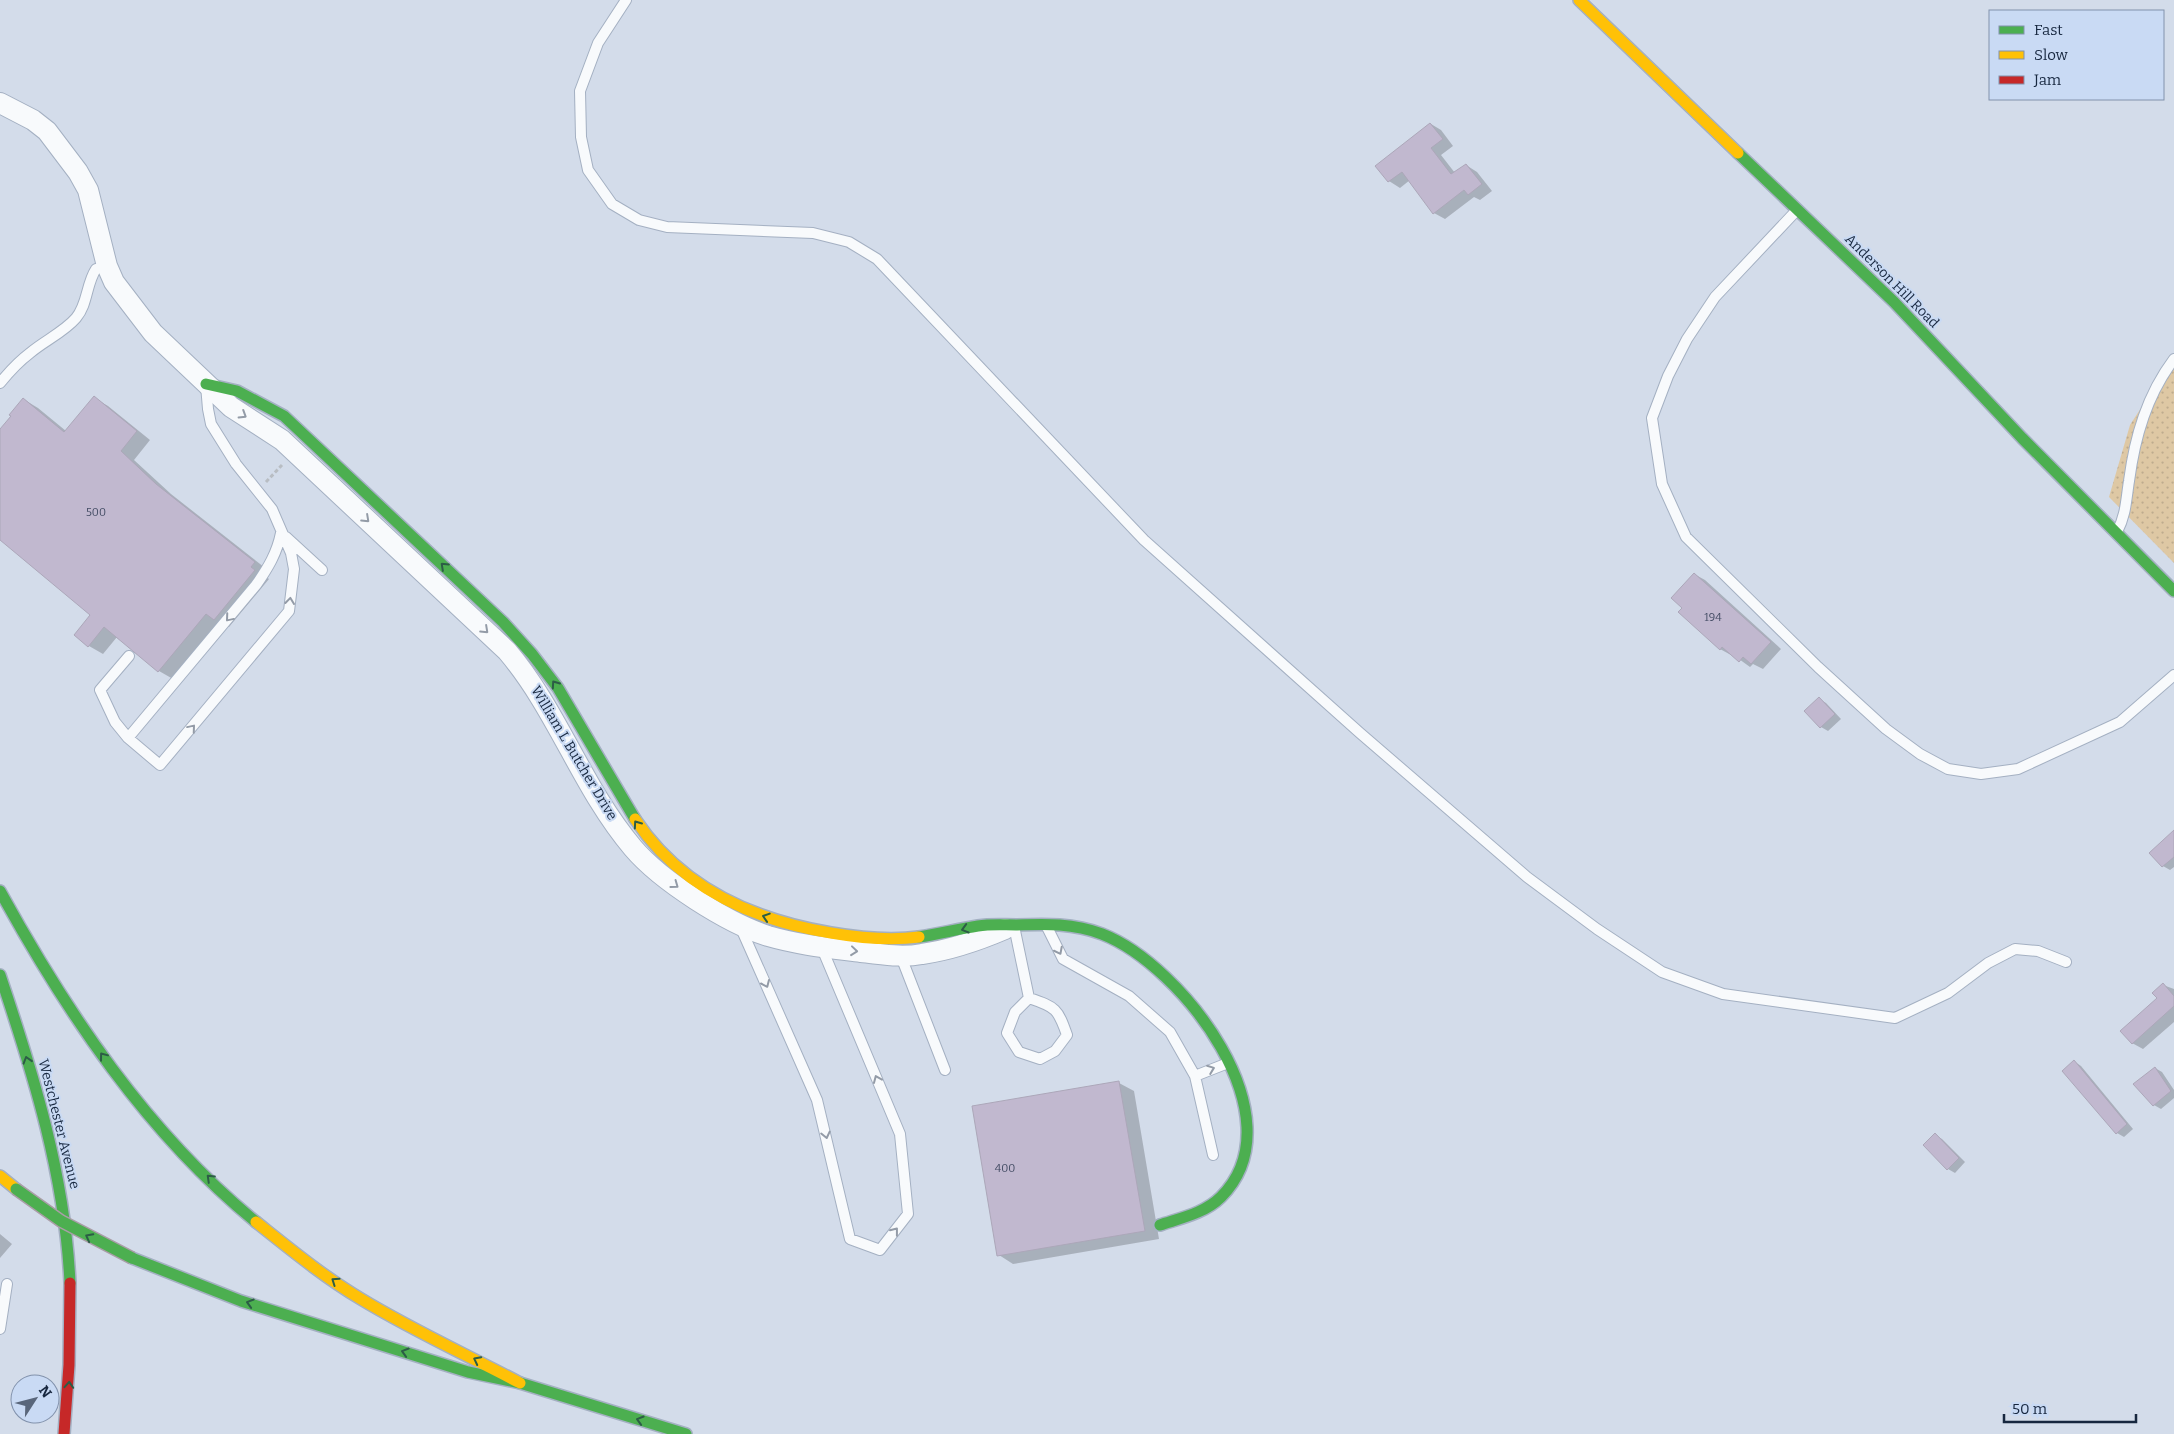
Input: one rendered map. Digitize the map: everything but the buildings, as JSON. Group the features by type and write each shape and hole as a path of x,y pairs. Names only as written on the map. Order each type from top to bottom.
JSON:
{"main road":[{"name":"Anderson Hill Road","path":"1579,0 1894,302 2022,438 2174,591"},
{"name":"William L Butcher Drive","path":"206,384 226,386 258,400 284,416 503,622 536,657 558,688 626,809 642,832 682,872 738,915 767,918 814,929 875,939 897,947"},
{"path":"0,891 44,971 104,1058 168,1135 225,1192 281,1241 359,1298 408,1326 520,1382"},
{"name":"William L Butcher Drive","path":"1013,925 1046,924 1078,927 1123,944 1147,962 1186,1000 1215,1038 1228,1063 1245,1107 1249,1132 1246,1155 1240,1171 1228,1188 1210,1206 1160,1225"},
{"name":"Westchester Avenue","path":"0,975 38,1096 62,1198 68,1256 71,1320 69,1385 64,1434"},
{"path":"0,1176 61,1221 132,1258 241,1300 468,1372 520,1382 686,1434"}],"street":[{"name":"William L Butcher Drive","path":"0,103 34,120 47,131 78,172 88,190 107,266 114,282 153,333 231,407 282,440 295,451 512,656 536,688 590,784 633,848 661,875 689,895 738,915 766,936 822,948 897,947 921,955 960,946 1013,925"}],"lane":[{"path":"626,0 598,43 580,91 581,136 588,170 612,204 639,220 666,227 813,233 849,242 877,259 1144,540 1353,727 1527,877 1598,930 1662,972 1723,994 1895,1018 1948,993 1988,962 2015,949 2038,951 2066,962"},
{"path":"1798,209 1715,297 1687,339 1671,368 1652,418 1662,484 1686,537 1818,667 1886,729 1920,754 1948,769 1981,774 2018,769 2120,722 2174,675"},
{"path":"0,383 15,365 74,321 82,310 90,277 96,269 107,266"},
{"path":"2116,533 2125,514 2136,444 2146,408 2151,396 2174,359"},
{"path":"129,656 100,690 115,722 128,738 160,765 289,611 294,569 290,553 272,508 236,464 212,424 208,409 206,384"},
{"path":"281,533 322,570"},
{"path":"128,738 256,585 278,548 281,533"},
{"path":"738,915 817,1100 850,1239 880,1250 908,1214 900,1134 814,929"},
{"path":"1046,924 1063,959 1129,996 1170,1032 1194,1076 1213,1155"},
{"path":"1013,925 1029,998"},
{"path":"897,947 945,1070"},
{"path":"1029,998 1049,1005 1060,1015 1067,1035 1055,1051 1040,1059 1019,1052 1007,1032 1015,1012 1029,998"},
{"path":"1194,1076 1228,1063"},
{"path":"0,1329 7,1284"}],"path":[{"path":"258,491 295,451"}],"shaded area":[{"path":"2174,357 2174,563 2109,497 2130,425"}],"traffic: fast":[{"path":"1738,153 1894,302 2022,438 2174,591"},
{"path":"206,384 237,391 284,416 503,622 532,654 558,688 635,819"},
{"path":"0,891 53,982 112,1069 179,1150 216,1187 256,1222"},
{"path":"919,937 983,925 1038,924 1091,930 1133,951 1165,977 1196,1010 1221,1048 1239,1087 1247,1127 1242,1164 1221,1197 1215,1203 1192,1214 1160,1225"},
{"path":"0,975 25,1051 55,1165 67,1243 70,1283"},
{"path":"16,1189 61,1221 132,1258"},
{"path":"132,1258 241,1301 468,1372 520,1383 686,1434"}],"traffic: slow":[{"path":"1579,0 1738,153"},
{"path":"635,819 653,843 696,882 721,897 747,909 802,927 842,935 886,939 919,937"},
{"path":"0,1176 16,1189"},
{"path":"256,1222 320,1272 361,1299 420,1332 520,1383"}],"traffic: jam":[{"path":"64,1434 69,1365 70,1283"}]}
